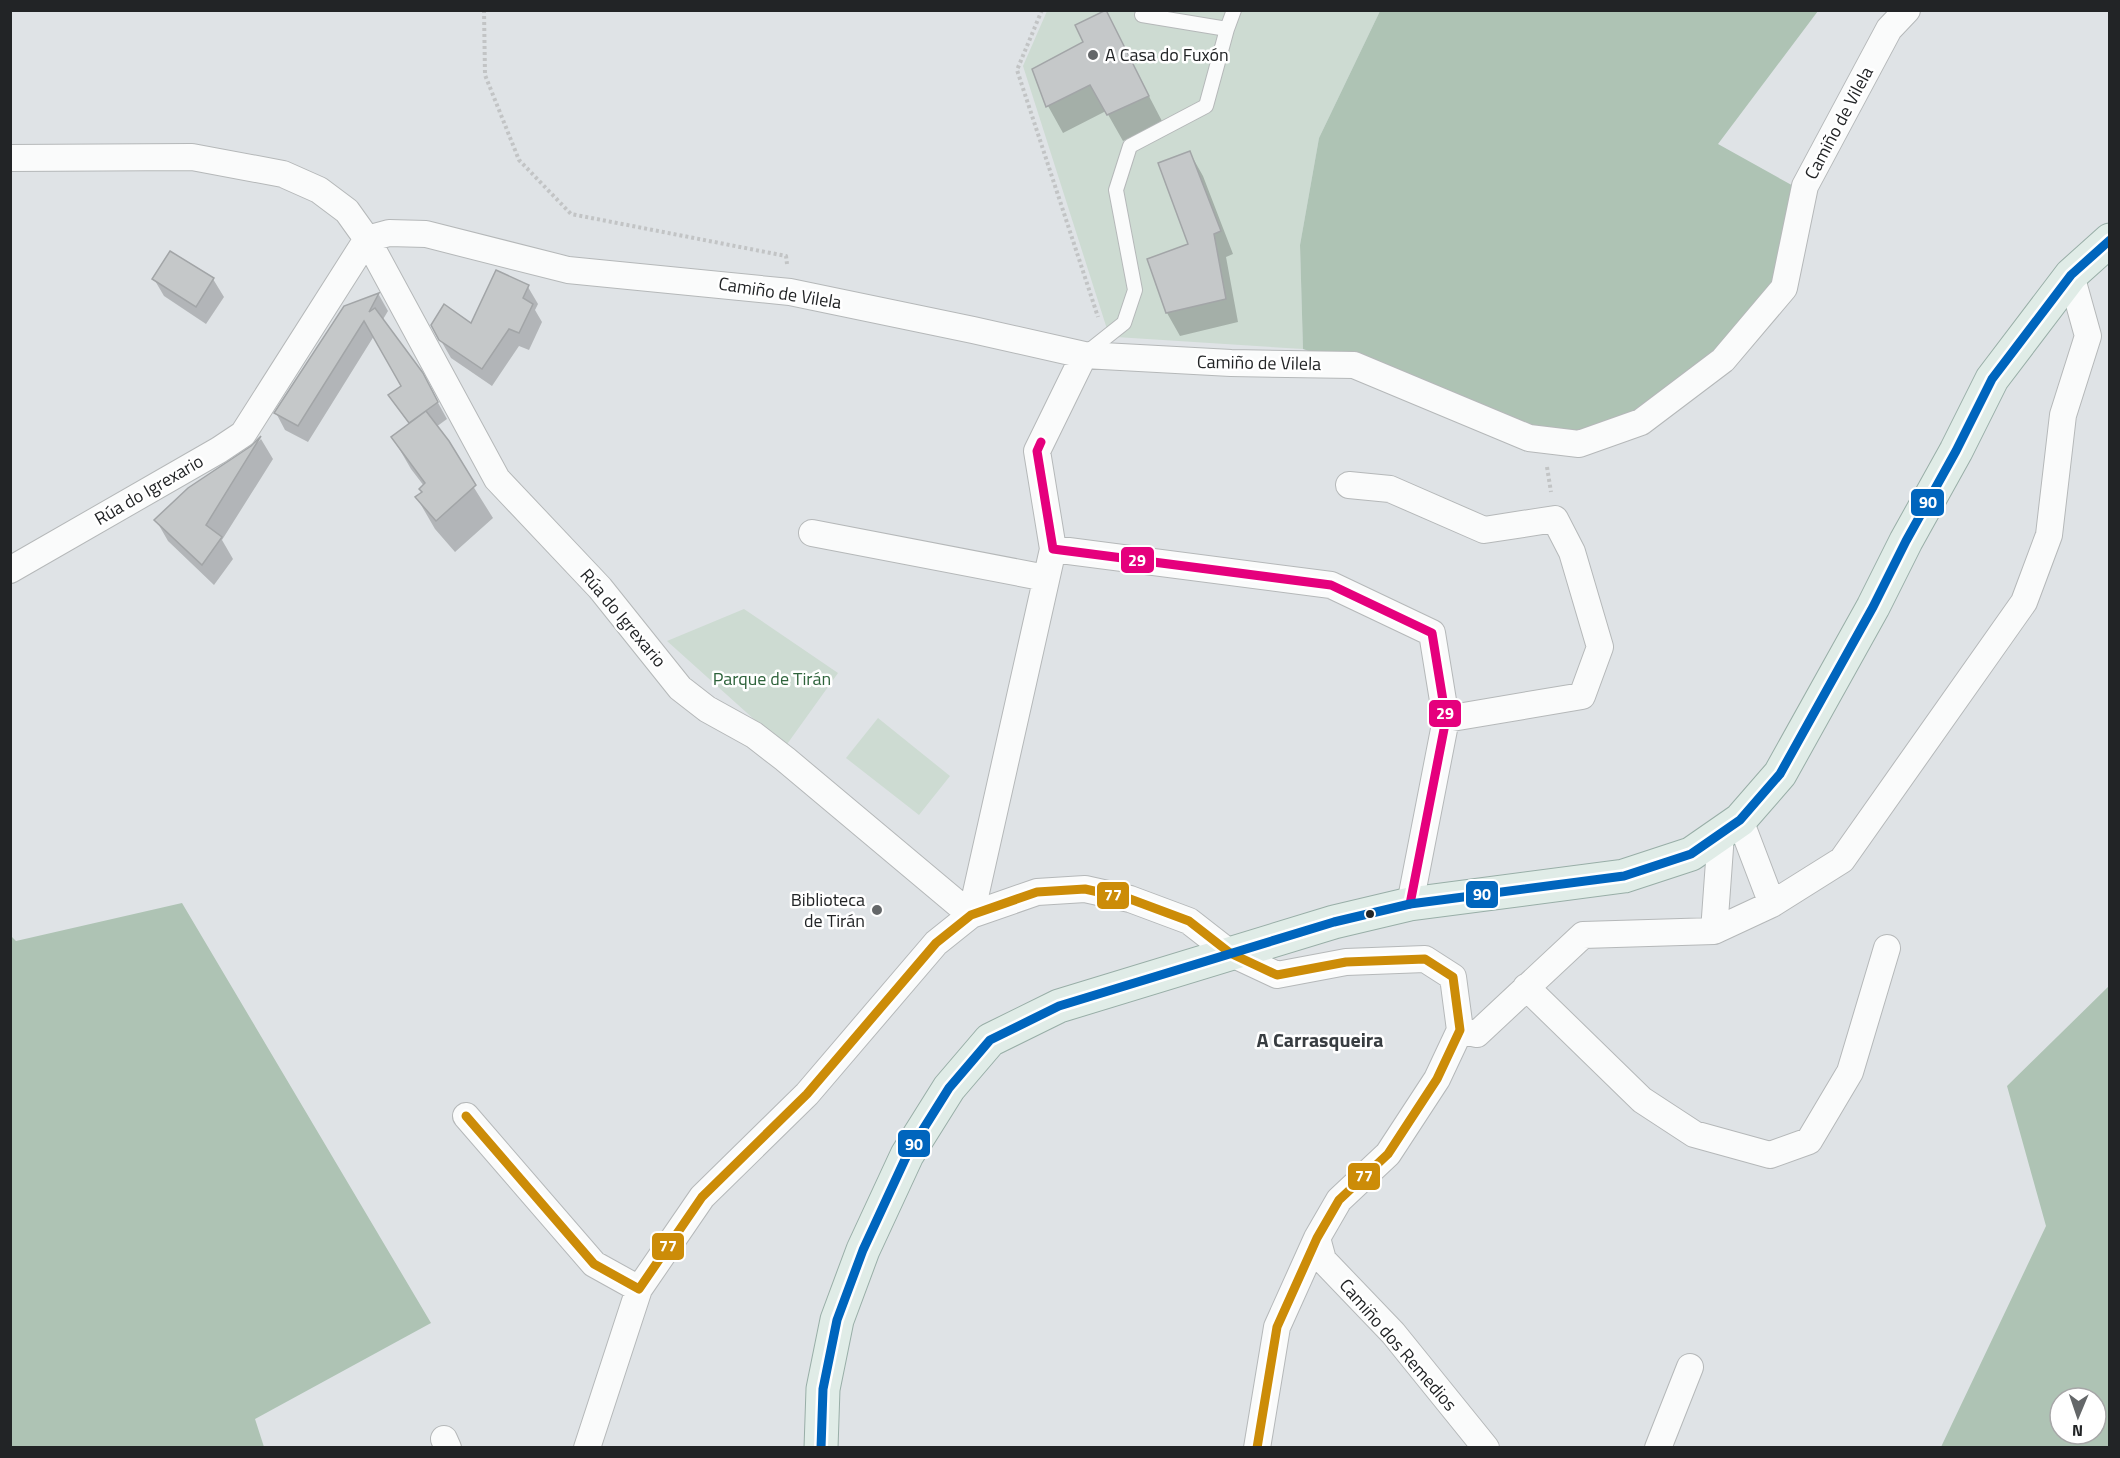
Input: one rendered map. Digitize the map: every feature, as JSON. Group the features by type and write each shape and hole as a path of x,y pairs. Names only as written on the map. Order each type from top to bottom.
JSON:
{"main road":[{"path":"821,1448 823,1389 837,1320 863,1250 907,1155 949,1088 990,1040 1059,1006 1334,922 1410,904 1624,876 1691,854 1730,827 1780,774 1873,607 1906,541 1956,452 1992,379 2071,276 2109,240"}],"street":[{"name":"Camiño de Vilela","path":"367,239 389,233 426,234 568,270 790,292 1084,355 1230,363 1354,365 1529,438 1579,444 1641,422 1723,360 1784,288 1805,186 1890,29 1907,10"},
{"name":"Rúa do Igrexario","path":"10,158 192,157 283,174 319,190 347,211 367,239 497,479 600,588 680,688 707,709 754,735 971,915"},
{"name":"Rúa do Igrexario","path":"10,570 243,434 367,239"},
{"path":"1460,1030 1477,1034 1583,935 1714,931 1772,904 1842,860 2024,602 2049,535 2063,415 2088,336 2071,276"},
{"path":"971,915 1053,549 1037,452 1084,355"},
{"path":"1349,485 1390,489 1484,530 1555,519 1572,552 1599,647 1582,696 1446,719"},
{"path":"812,533 1046,578"},
{"path":"1053,549 1331,585 1432,633 1446,719 1410,904"},
{"path":"1730,827 1772,904"},
{"path":"1714,931 1730,827"},
{"path":"587,1448 639,1289 702,1197 807,1094 936,943 971,915 1037,892 1085,889 1130,899 1189,921 1230,953 1277,975 1346,962 1425,959 1453,977 1460,1030 1437,1079 1388,1154 1339,1200 1317,1238 1277,1327 1257,1448"},
{"path":"1526,987 1642,1100 1694,1134 1770,1155 1809,1141 1850,1072 1887,948"},
{"path":"465,1116 594,1264 639,1289"},
{"name":"Camiño dos Remedios","path":"1317,1238 1323,1260 1393,1334 1486,1448"},
{"path":"1658,1448 1690,1367"}],"lane":[{"path":"1084,355 1124,323 1135,290 1116,190 1130,146 1206,106 1234,10"},
{"path":"1142,15 1227,29"}],"path":[{"path":"484,10 484,75 519,160 571,214 786,256 790,292"},
{"path":"1042,10 1017,70 1101,325 1084,355"},
{"path":"1542,439 1555,519"}],"green space":[{"path":"1047,11 1380,11 1319,138 1300,245 1303,349 1116,337 1107,329 1023,66"},
{"path":"1380,11 1818,11 1718,144 1797,188 1775,288 1717,355 1651,407 1587,436 1536,430 1303,349 1300,245 1319,138"},
{"name":"Parque de Tirán","path":"744,609 838,673 785,747 667,641"},
{"path":"878,718 950,776 919,815 846,758"},
{"path":"182,903 431,1323 255,1419 264,1447 11,1447 11,936 16,941"},
{"path":"2109,986 2109,1447 1941,1447 2046,1226 2007,1086"}],"building":[{"name":"A Casa do Fuxón","path":"1106,10 1149,96 1107,115 1090,85 1046,107 1032,69 1083,42 1075,25"},
{"path":"1190,151 1221,231 1214,234 1226,299 1166,313 1147,259 1188,244 1158,163"},
{"path":"170,251 214,278 196,307 152,279"},
{"path":"496,270 529,285 523,298 533,304 519,333 509,329 482,369 439,340 431,325 444,304 471,323"},
{"path":"379,293 369,312 375,308 423,373 438,402 409,423 388,395 401,386 364,321 298,426 274,413 344,306"},
{"path":"426,411 449,441 476,485 436,521 415,497 422,492 419,489 425,483 391,437"},
{"path":"261,436 206,525 222,537 202,565 154,520 188,488 251,446"}],"transit line":[{"name":"90","path":"821,1448 823,1389 837,1320 863,1250 907,1155 949,1088 990,1040 1059,1006 1334,922 1410,904 1624,876 1691,854 1740,820 1780,774 1873,607 1992,379 2071,275 2110,240"},
{"name":"29","path":"1041,442 1037,451 1053,549 1331,585 1432,633 1446,719 1410,904"},
{"name":"77","path":"466,1116 594,1264 639,1289 702,1197 807,1094 936,943 971,915 1037,892 1085,889 1130,899 1189,921 1230,953 1277,975 1346,962 1425,959 1453,977 1460,1030 1437,1079 1388,1154 1339,1200 1317,1238 1277,1327 1257,1448"}],"place":[{"name":"A Casa do Fuxón","path":"1093,55"},
{"name":"Biblioteca de Tirán","path":"877,910"}],"district":[{"name":"A Carrasqueira","path":"1320,1040"}]}
